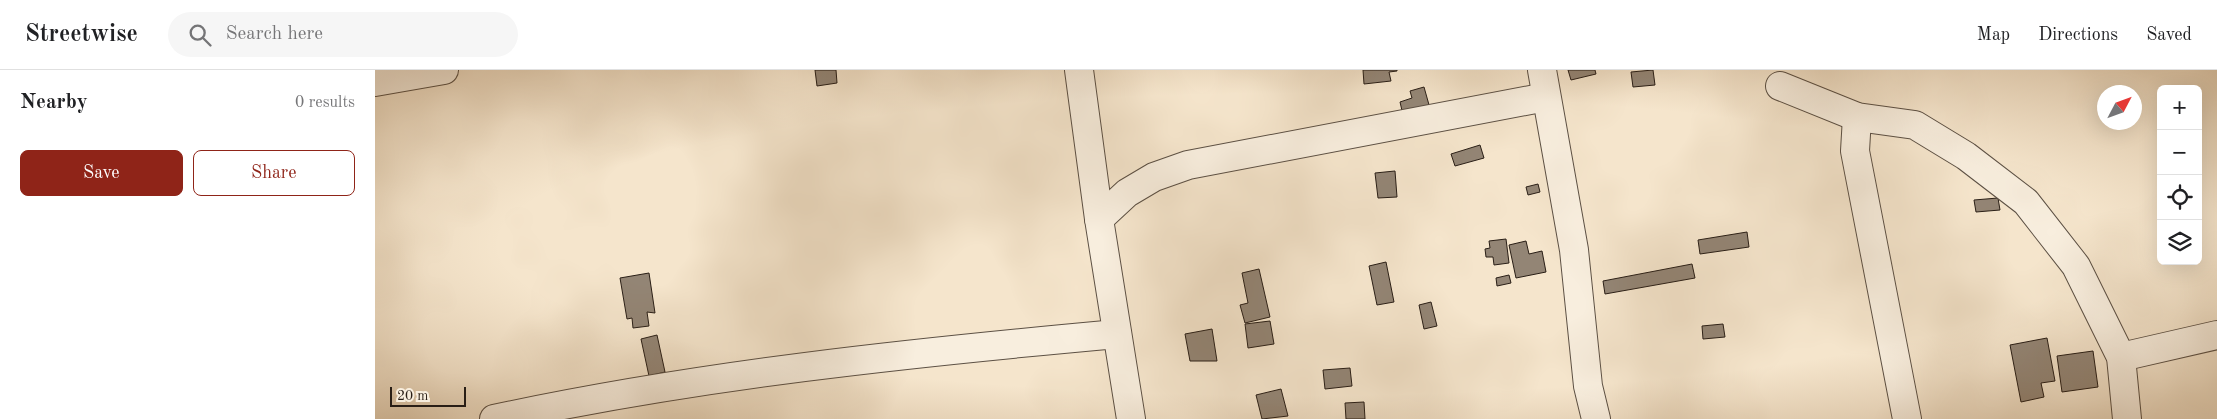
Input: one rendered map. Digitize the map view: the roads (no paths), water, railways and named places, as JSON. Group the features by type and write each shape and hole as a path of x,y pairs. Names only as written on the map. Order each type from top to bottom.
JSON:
{"street":[{"path":"375,82 444,70"},
{"path":"1079,70 1099,219 1131,419"},
{"path":"1542,70 1573,250 1588,386 1589,418"},
{"path":"1780,86 1857,117 1915,125 1966,156 2026,202 2076,266 2121,357 2127,419"},
{"path":"1099,219 1127,193 1154,177 1188,165 1546,97"},
{"path":"1857,117 1855,151 1907,419"},
{"path":"493,419 645,390 775,371 971,347 1117,334"},
{"path":"2121,357 2217,334"}]}
